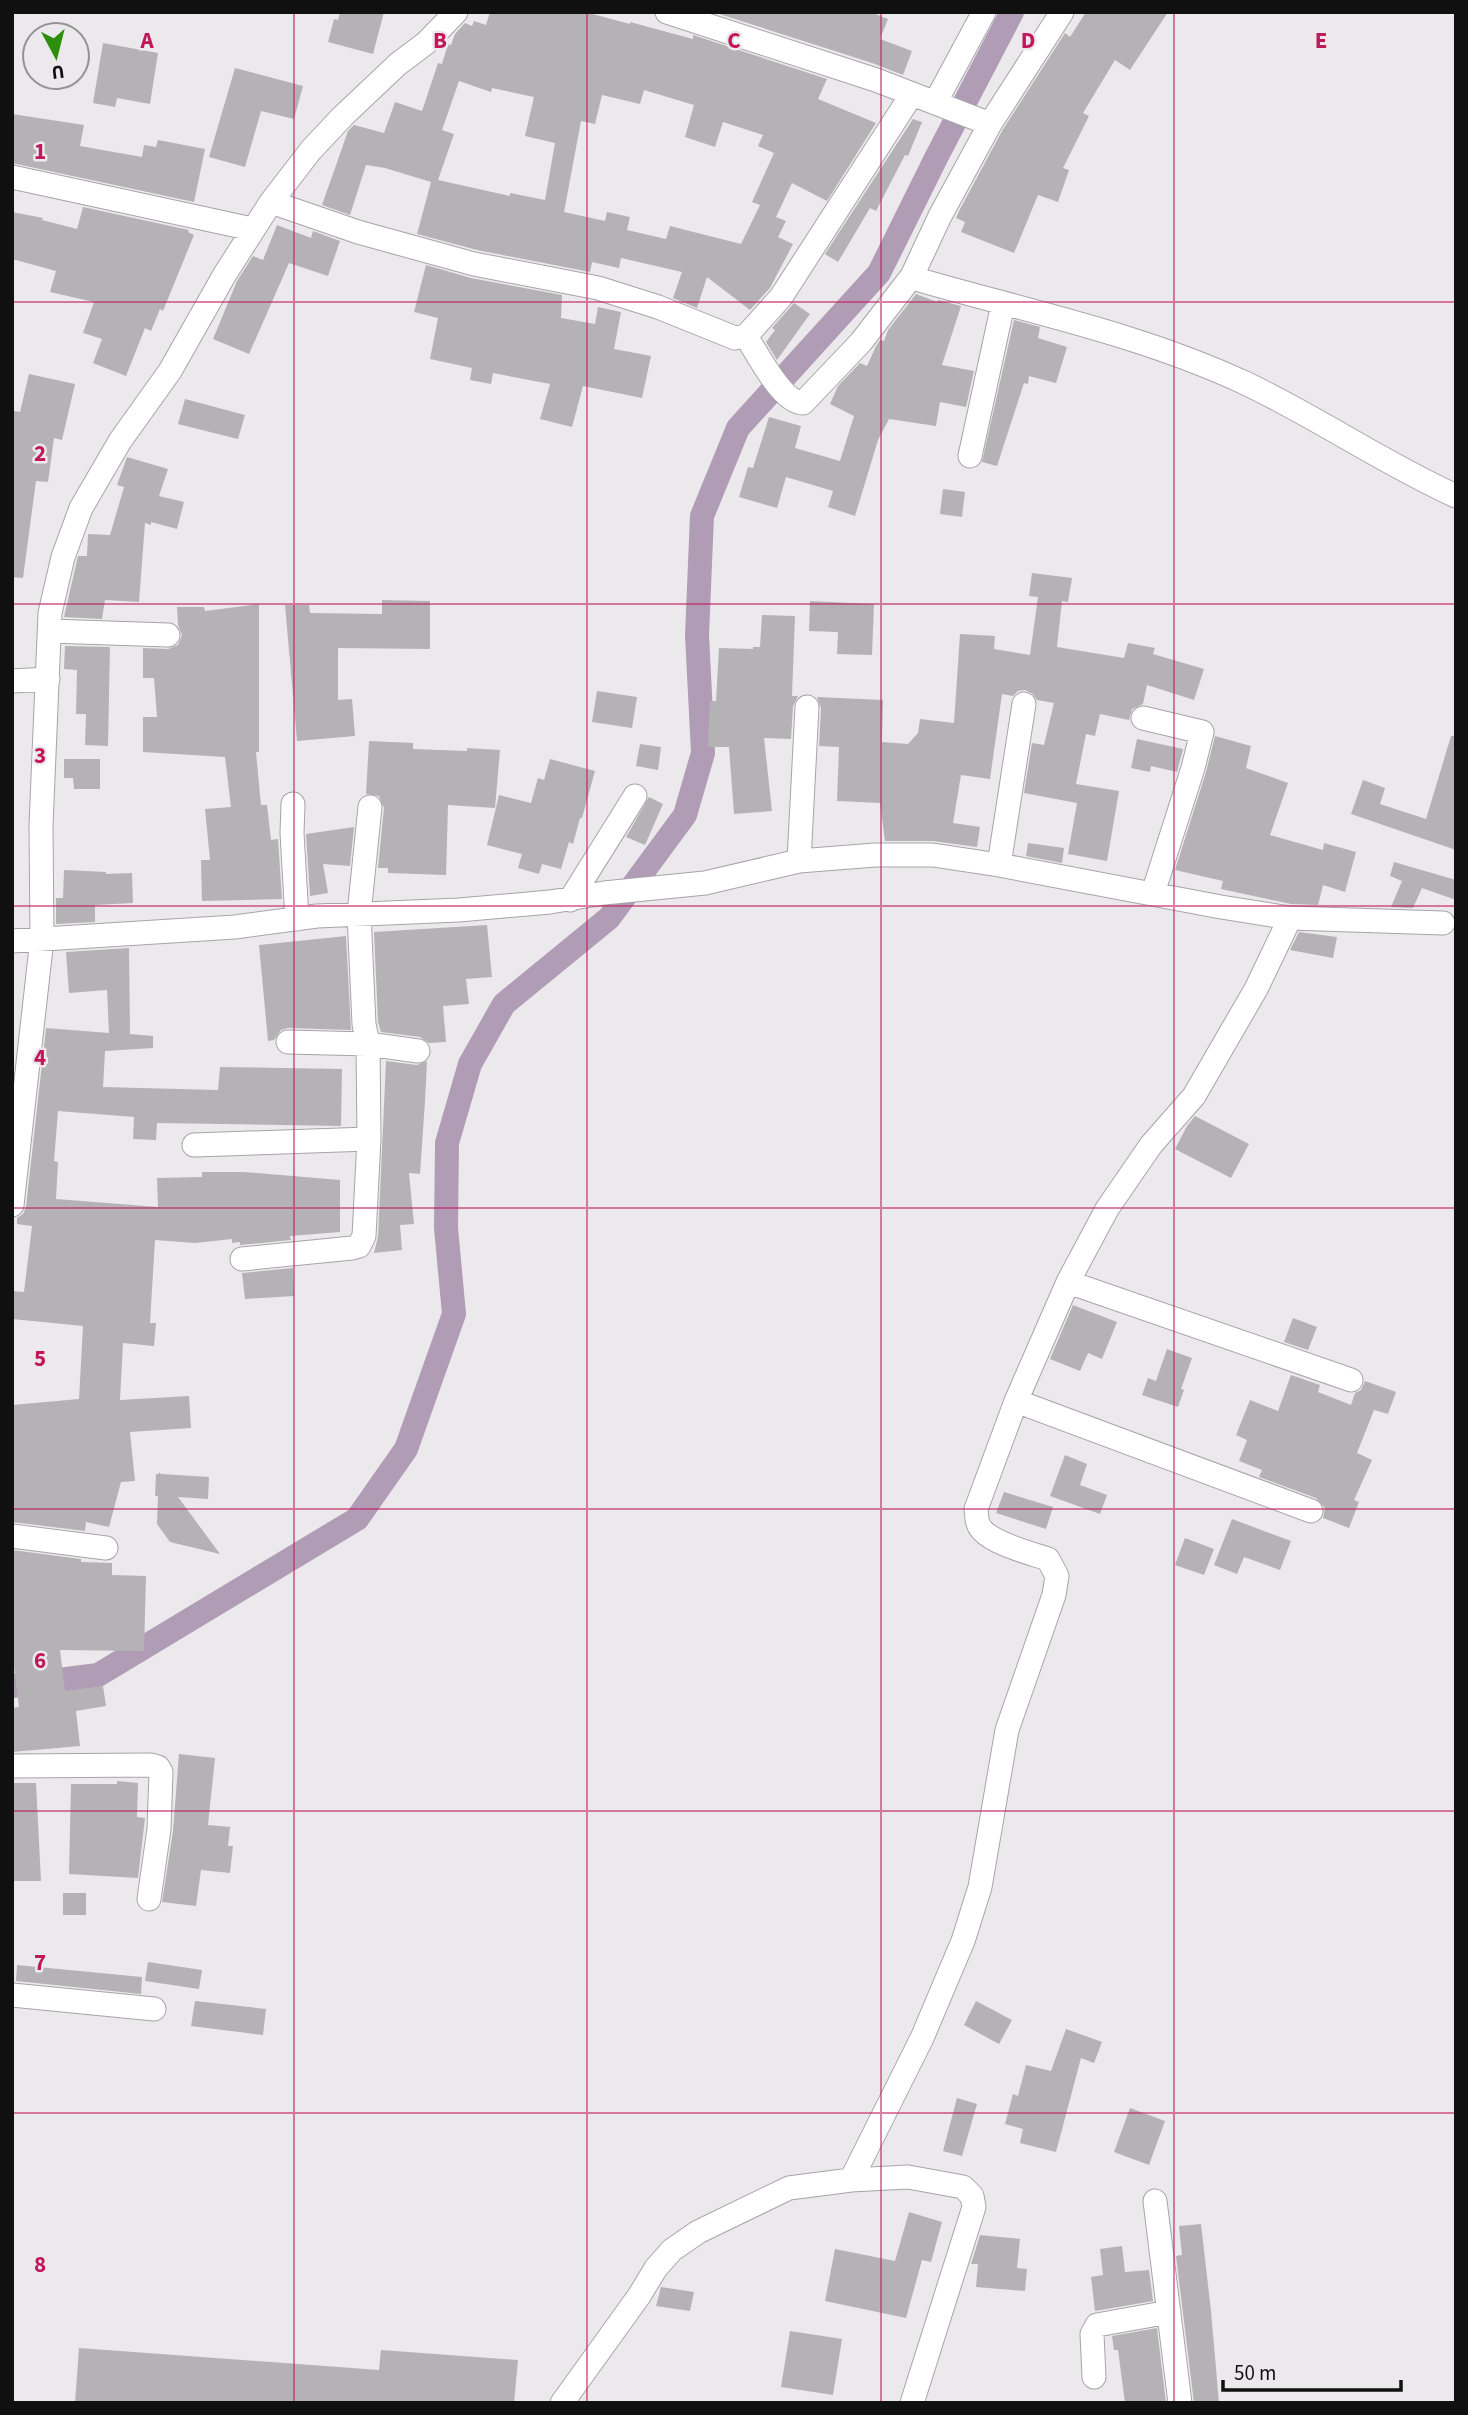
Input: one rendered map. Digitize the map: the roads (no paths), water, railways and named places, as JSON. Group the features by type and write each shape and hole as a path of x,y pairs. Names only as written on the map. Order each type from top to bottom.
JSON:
{"street":[{"path":"12,1205 42,939 41,825 50,613 63,557 81,508 120,441 170,371 252,229 271,202 311,150 343,117 398,64 426,43 456,12"},
{"path":"667,12 876,80 983,121"},
{"path":"943,106 984,12"},
{"path":"746,336 774,380 792,400 797,403 808,401 861,342 912,276 983,121 1062,12"},
{"path":"271,202 358,232 474,264 598,288 658,307 735,338 746,336 780,297 912,94"},
{"path":"12,177 252,229"},
{"path":"912,276 1003,304 1072,320 1174,354 1233,378 1456,496"},
{"path":"970,456 1003,304"},
{"path":"50,631 168,635"},
{"path":"12,681 48,679"},
{"path":"999,865 1024,704"},
{"path":"799,861 807,708"},
{"path":"1143,718 1202,732 1194,768 1153,893"},
{"path":"570,900 635,796"},
{"path":"293,804 297,919"},
{"path":"242,1259 359,1246 364,1236 369,1139 368,1044 364,1024 359,914 370,807"},
{"path":"12,941 235,927 359,914 459,910 570,900 604,893 705,883 799,861 875,855 933,855 999,865 1290,918 1443,923"},
{"path":"851,2180 922,2038 963,1941 980,1887 1007,1730 1054,1595 1057,1576 1048,1559 999,1541 983,1532 977,1523 976,1509 1016,1401 1068,1282 1107,1209 1151,1146 1194,1096 1256,989 1290,918"},
{"path":"288,1042 368,1044 418,1051"},
{"path":"194,1145 369,1139"},
{"path":"1068,1282 1351,1380"},
{"path":"1016,1401 1311,1511"},
{"path":"12,1536 106,1548"},
{"path":"12,1766 158,1767 159,1829 149,1899"},
{"path":"12,1995 154,2009"},
{"path":"562,2403 656,2268 672,2250 698,2232 789,2188 851,2180 908,2177 963,2187 972,2196 974,2207 912,2403"},
{"path":"1155,2201 1180,2403"},
{"path":"1094,2377 1092,2334 1097,2325 1169,2312"}],"waterway":[{"path":"12,1686 98,1675 357,1519 406,1449 454,1314 446,1228 447,1143 470,1064 504,1004 609,918 685,815 703,753 697,635 702,516 738,428 879,273 1012,12"}]}
